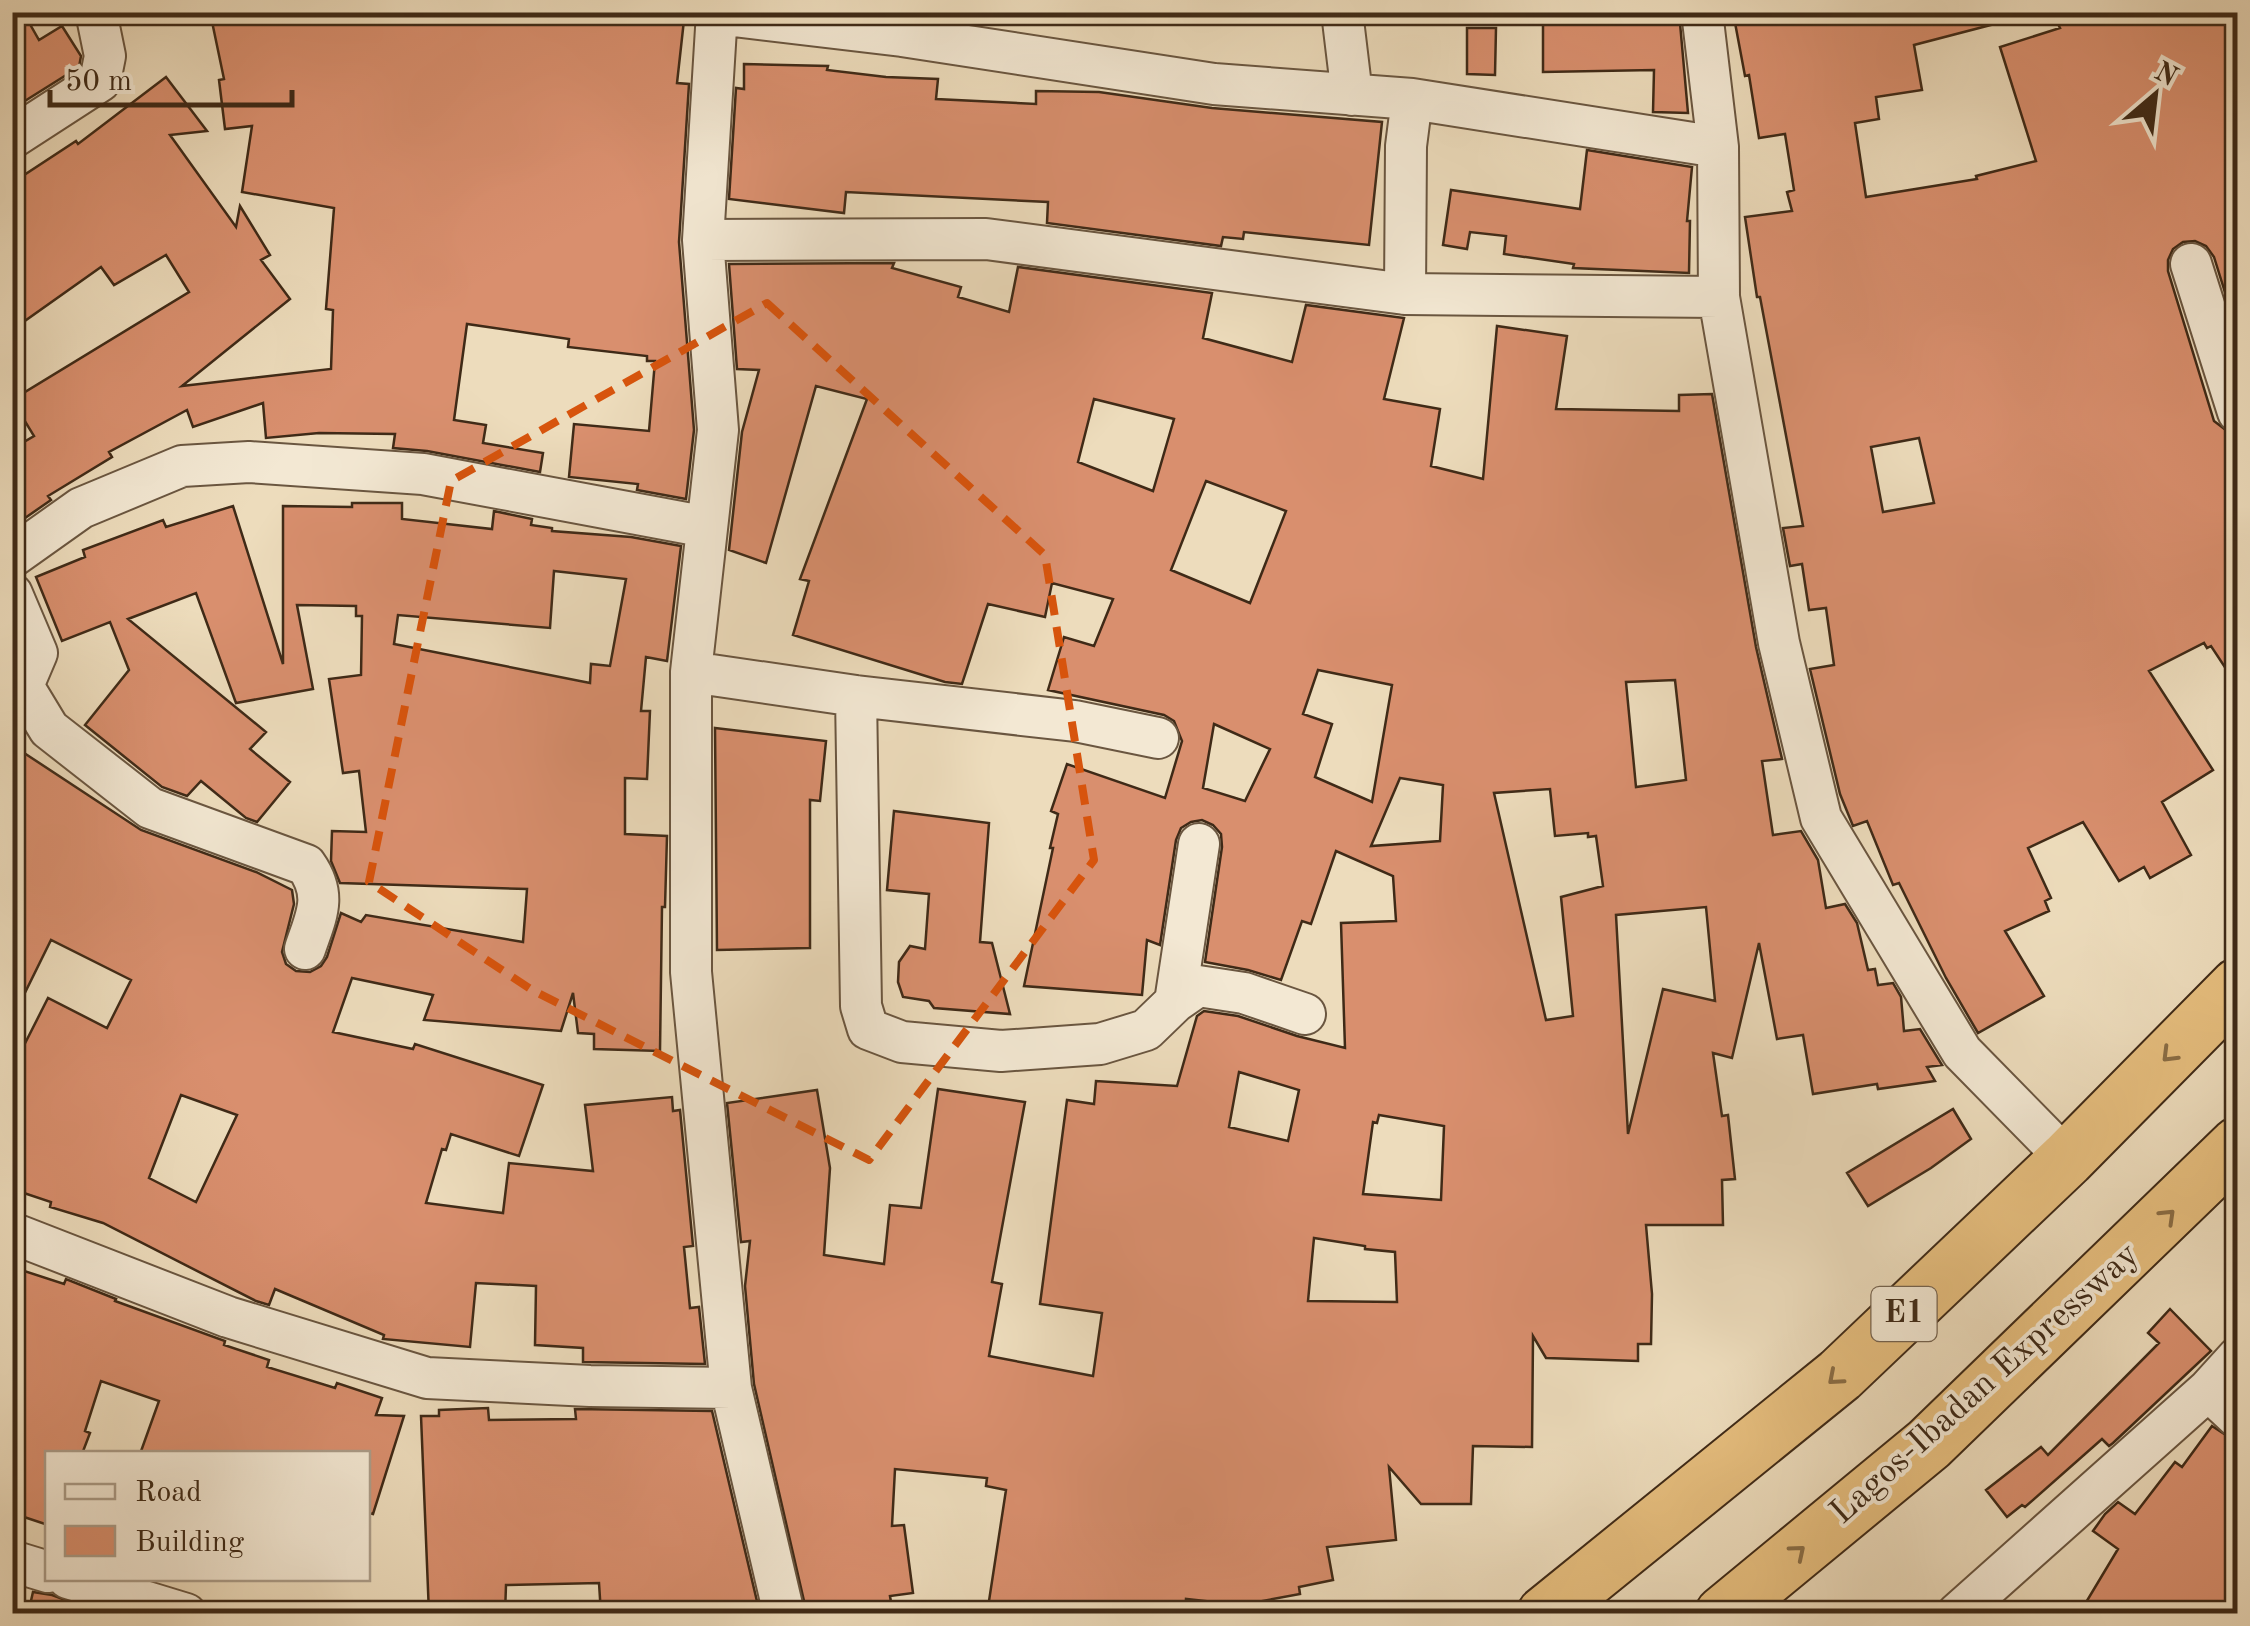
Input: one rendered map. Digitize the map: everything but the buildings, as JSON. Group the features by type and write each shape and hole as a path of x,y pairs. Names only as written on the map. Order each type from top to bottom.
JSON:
{"highway":[{"name":"E1","path":"1545,1614 1840,1375 2067,1159 2238,986"},
{"name":"Lagos-Ibadan Expressway","path":"1722,1614 1929,1444 2238,1145"}],"street":[{"path":"12,138 100,81 105,56 96,12"},
{"path":"1342,12 1352,95"},
{"path":"1702,12 1718,147 1719,297 1779,642 1821,818 1962,1052 2067,1159"},
{"path":"784,1614 731,1388 692,972 691,672 718,430 703,240 716,13 902,36 1214,84 1412,99 1718,147"},
{"path":"1405,294 1406,146 1412,99"},
{"path":"703,240 986,239 1405,294 1719,297"},
{"path":"2190,264 2238,412"},
{"path":"12,557 81,508 182,466 249,462 423,474 708,527"},
{"path":"12,594 37,654 23,686 49,729 150,808 306,865 319,886 318,910 306,949"},
{"path":"691,672 856,696 1076,720 1158,738"},
{"path":"856,696 861,1006 868,1029 902,1042 1002,1051 1100,1044 1146,1030 1198,986 1244,993 1305,1014"},
{"path":"1175,1002 1199,844"},
{"path":"12,1234 228,1317 427,1378 731,1388"},
{"path":"1958,1614 2208,1390 2238,1357"},
{"path":"2208,1390 2238,1418"},
{"path":"12,1561 45,1571"},
{"path":"78,1581 186,1614"}],"highlighted area":[{"path":"767,303 1045,555 1094,860 869,1160 532,990 369,882 451,481"}]}
